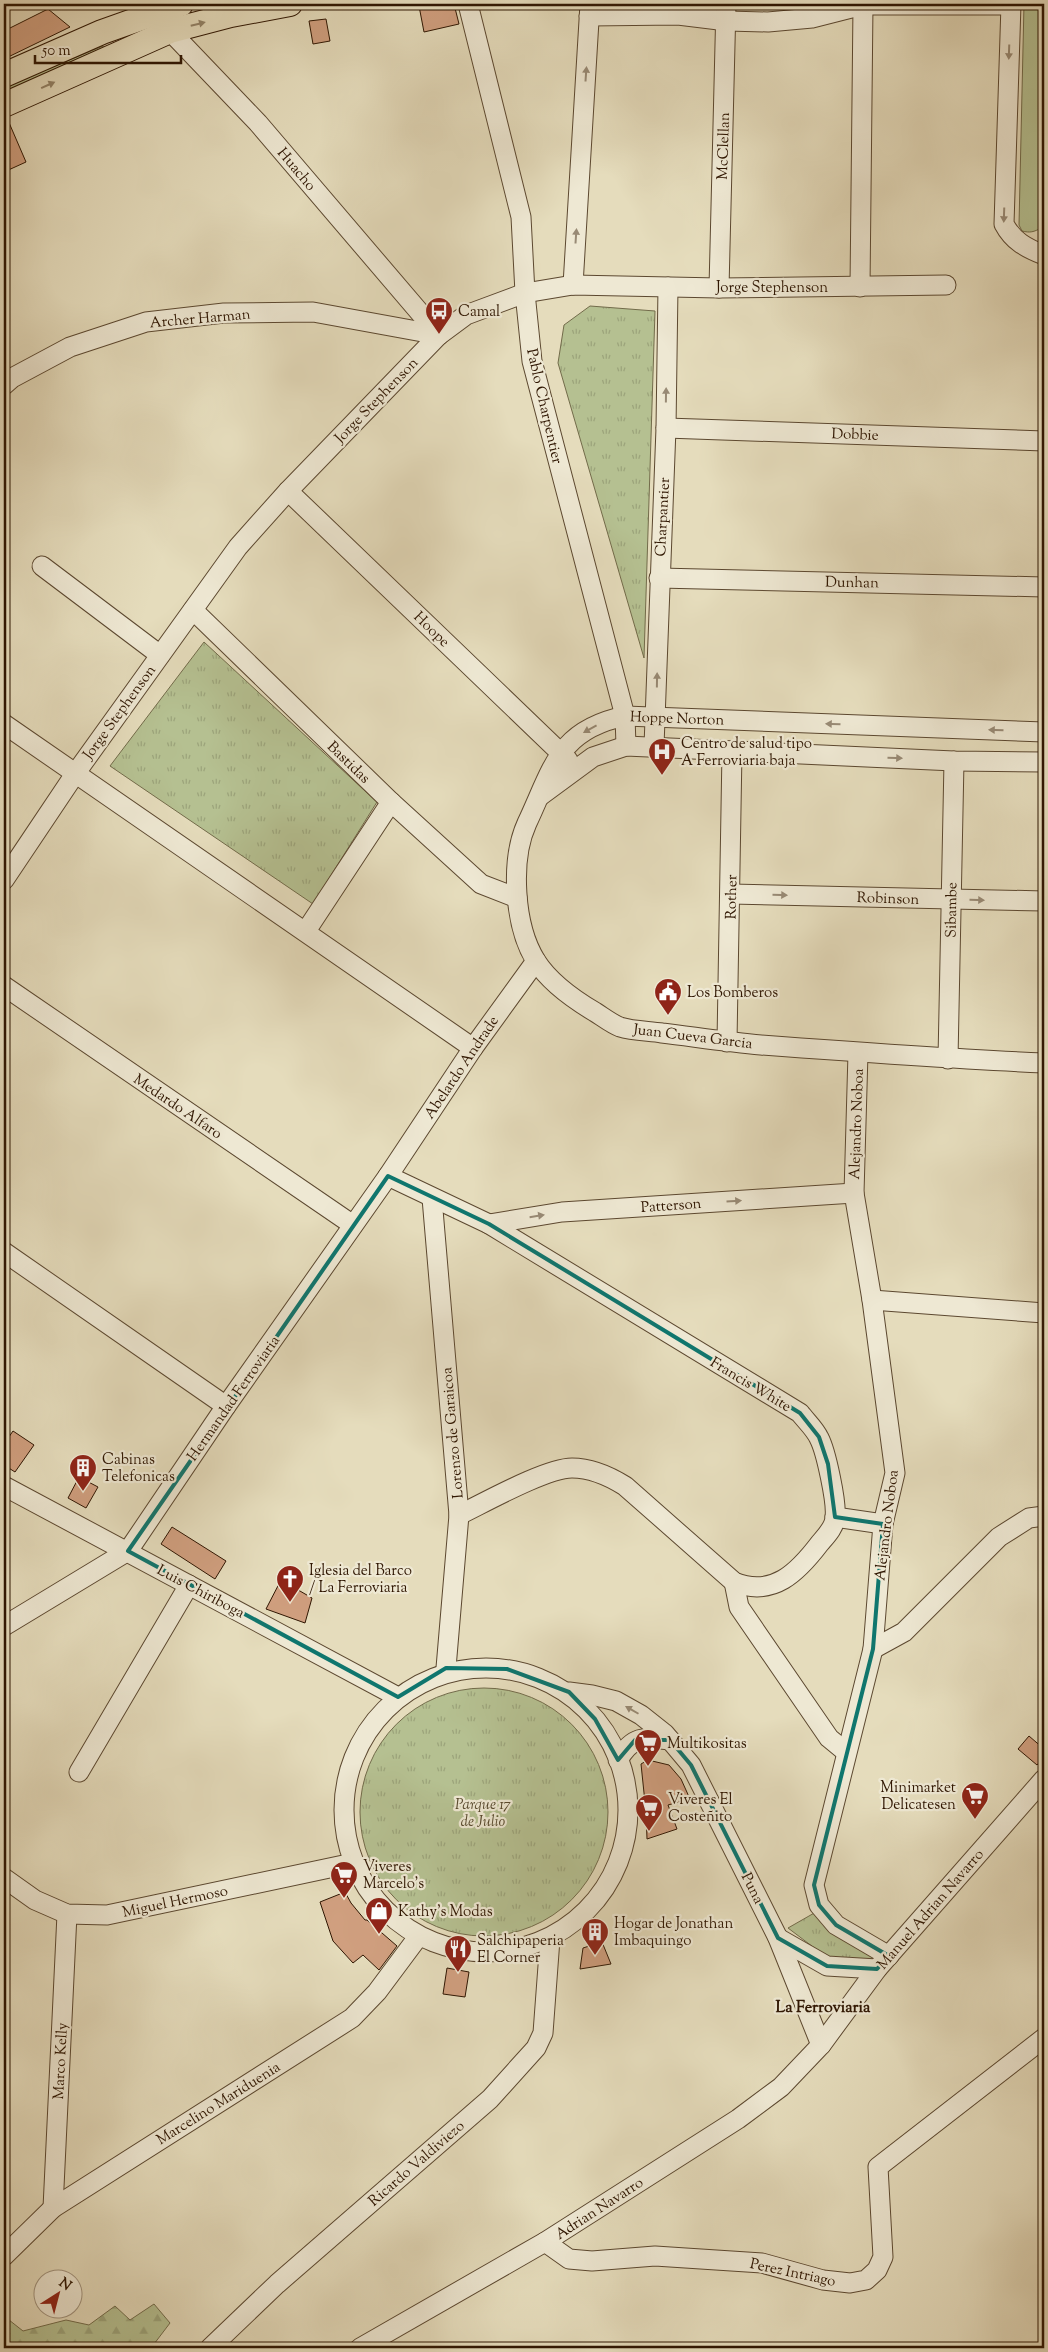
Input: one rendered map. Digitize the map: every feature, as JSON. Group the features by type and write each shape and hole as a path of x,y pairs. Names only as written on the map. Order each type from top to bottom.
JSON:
{"main road":[{"path":"4,75 102,32 181,4"},
{"path":"4,105 170,31 231,15 290,4"}],"street":[{"name":"Pablo Charpentier","path":"468,4 521,217 525,293 532,360 626,716 626,746"},
{"path":"572,285 590,10 678,15 727,12 768,22 812,18 864,5 1011,4 1004,224 1009,234 1019,243 1044,255"},
{"path":"860,286 864,5"},
{"name":"McClellan","path":"719,288 727,12"},
{"name":"Huacho","path":"142,17 170,31 258,122 439,335"},
{"name":"Jorge Stephenson","path":"4,880 75,774 238,547 288,491 439,335 466,315 525,293 572,285 719,288 946,285"},
{"name":"Charpantier","path":"654,746 666,428 668,287"},
{"name":"Archer Harman","path":"4,385 12,378 70,347 146,322 224,313 312,312 439,335"},
{"name":"Dobbie","path":"666,428 1044,441"},
{"name":"Hoope","path":"288,491 576,768"},
{"path":"42,566 160,655"},
{"name":"Dunhan","path":"659,578 1044,587"},
{"name":"Bastidas","path":"193,610 391,802 482,884 517,898"},
{"name":"Hoppe Norton","path":"540,796 548,771 560,753 584,731 605,720 626,716 1044,732"},
{"path":"4,724 473,1048"},
{"name":"Hoppe Norton","path":"540,796 593,756 626,746 954,761 1044,762"},
{"name":"Rother","path":"728,1042 732,752"},
{"name":"Sibambe","path":"948,1059 954,761"},
{"name":"Juan Cueva Garcia","path":"540,796 525,828 518,863 517,898 524,930 536,961 567,995 620,1027 728,1042 858,1053 1044,1064"},
{"path":"306,931 391,802"},
{"name":"Robinson","path":"731,894 1044,901"},
{"name":"Abelardo Andrade","path":"388,1176 473,1048 536,961"},
{"name":"Medardo Alfaro","path":"4,986 353,1225"},
{"name":"Alejandro Noboa","path":"858,1053 854,1194 872,1300 896,1473 883,1524 873,1649 814,1885 818,1905 836,1925 883,1963"},
{"name":"Hermandad Ferroviaria","path":"4,1626 128,1551 226,1406 388,1176"},
{"name":"Francis White","path":"388,1176 489,1224 800,1413 819,1437 828,1464 835,1517"},
{"name":"Patterson","path":"489,1224 562,1212 854,1194"},
{"name":"Lorenzo de Garaicoa","path":"432,1198 459,1515 446,1668"},
{"path":"4,1252 226,1406"},
{"path":"872,1300 1044,1313"},
{"path":"459,1515 507,1491 550,1474 571,1468 591,1471 610,1476 625,1486 734,1582 753,1587 779,1583 798,1569 811,1556 831,1529 835,1517 883,1524"},
{"name":"Luis Chiriboga","path":"4,1486 398,1696"},
{"path":"873,1649 904,1632 999,1537 1029,1518 1044,1516"},
{"path":"734,1582 740,1607 829,1738 846,1752"},
{"path":"79,1772 189,1585"},
{"path":"446,1668 507,1669 569,1692 595,1719 616,1751 628,1793 626,1837 612,1878 586,1913 550,1939 511,1951 471,1952 418,1937 399,1923 372,1896 353,1863 343,1802 359,1743 398,1696 446,1668"},
{"name":"Puna","path":"569,1692 616,1701 641,1715 670,1740 691,1765 778,1938 821,2044"},
{"path":"618,1760 625,1748 636,1740 648,1738 670,1740"},
{"name":"Manuel Adrian Navarro","path":"821,2044 883,1963 1044,1779"},
{"name":"Miguel Hermoso","path":"4,1878 35,1900 67,1914 107,1915 353,1863"},
{"name":"Marco Kelly","path":"53,2208 67,1914"},
{"name":"Marcelino Mariduenia","path":"4,2256 53,2208 352,2018 377,1992 418,1937"},
{"path":"778,1938 827,1966 883,1963"},
{"name":"Ricardo Valdiviezo","path":"210,2348 277,2284 490,2098 536,2048 543,2033 550,1939"},
{"name":"Perez Intriago","path":"545,2242 569,2259 592,2261 655,2256 762,2263 823,2280 850,2283 866,2280 877,2270 883,2257 878,2167 1044,2038"},
{"name":"Adrian Navarro","path":"360,2348 545,2242 738,2120 780,2086 821,2044"}],"highlighted area":[{"path":"388,1176 489,1224 800,1413 819,1437 828,1464 835,1517 883,1524 873,1649 814,1885 819,1905 836,1925 889,1956 877,1969 827,1966 778,1938 691,1765 670,1740 635,1740 618,1760 595,1719 569,1692 507,1669 446,1668 398,1697 128,1551"}],"green space":[{"path":"1024,4 1044,4 1044,117 1041,228 1030,232 1022,231 1019,225"},
{"path":"103,46 106,54 4,97 4,87"},
{"path":"590,306 655,311 644,658 558,363 564,325"},
{"path":"204,642 377,802 313,904 110,766"},
{"name":"Parque 17 de Julio","path":"484,1688 520,1694 542,1703 562,1716 580,1734 593,1754 602,1776 608,1812 602,1848 593,1870 580,1890 562,1908 542,1921 520,1930 484,1936 448,1930 426,1921 406,1908 388,1890 375,1870 366,1848 360,1812 366,1776 375,1754 388,1734 406,1716 426,1703 448,1694"},
{"path":"816,1912 881,1957 869,1963 829,1959 788,1928"},
{"path":"154,2304 170,2323 151,2348 4,2348 4,2316 23,2331 66,2320 89,2325 115,2306 130,2320"}],"building":[{"path":"454,4 459,24 424,32 419,6"},
{"path":"48,9 70,27 4,59 4,31"},
{"path":"326,19 330,41 313,44 309,21"},
{"path":"7,118 26,162 4,172 4,119"},
{"path":"13,1431 34,1445 15,1472 4,1465 4,1444"},
{"name":"Cabinas Telefonicas","path":"79,1477 98,1487 86,1508 68,1498"},
{"path":"172,1527 226,1561 215,1579 161,1544"},
{"name":"Iglesia del Barco / La Ferroviaria","path":"281,1580 312,1598 305,1623 266,1609"},
{"path":"1029,1736 1044,1749 1044,1757 1037,1765 1018,1749"},
{"path":"648,1760 669,1765 681,1779 690,1799 668,1805 677,1829 647,1839 641,1764"},
{"path":"345,1892 351,1903 365,1920 397,1946 379,1970 363,1955 353,1963 333,1941 320,1902"},
{"name":"Hogar de Jonathan Imbaquingo","path":"602,1942 611,1964 580,1969 583,1948"},
{"path":"447,1968 469,1972 465,1997 443,1994"}],"place":[{"name":"Camal","path":"439,335"},
{"name":"Centro de salud tipo A Ferroviaria baja","path":"662,776"},
{"name":"Los Bomberos","path":"668,1016"},
{"name":"Cabinas Telefonicas","path":"83,1492"},
{"name":"Iglesia del Barco / La Ferroviaria","path":"290,1603"},
{"name":"Multikositas","path":"648,1767"},
{"name":"Minimarket Delicatesen","path":"975,1820"},
{"name":"Viveres El Costeñito","path":"649,1832"},
{"name":"Viveres Marcelo's","path":"344,1899"},
{"name":"Kathy's Modas","path":"379,1935"},
{"name":"Hogar de Jonathan Imbaquingo","path":"595,1956"},
{"name":"Salchipaperia El Corner","path":"458,1973"}],"district":[{"name":"La Ferroviaria","path":"823,2006"}]}
